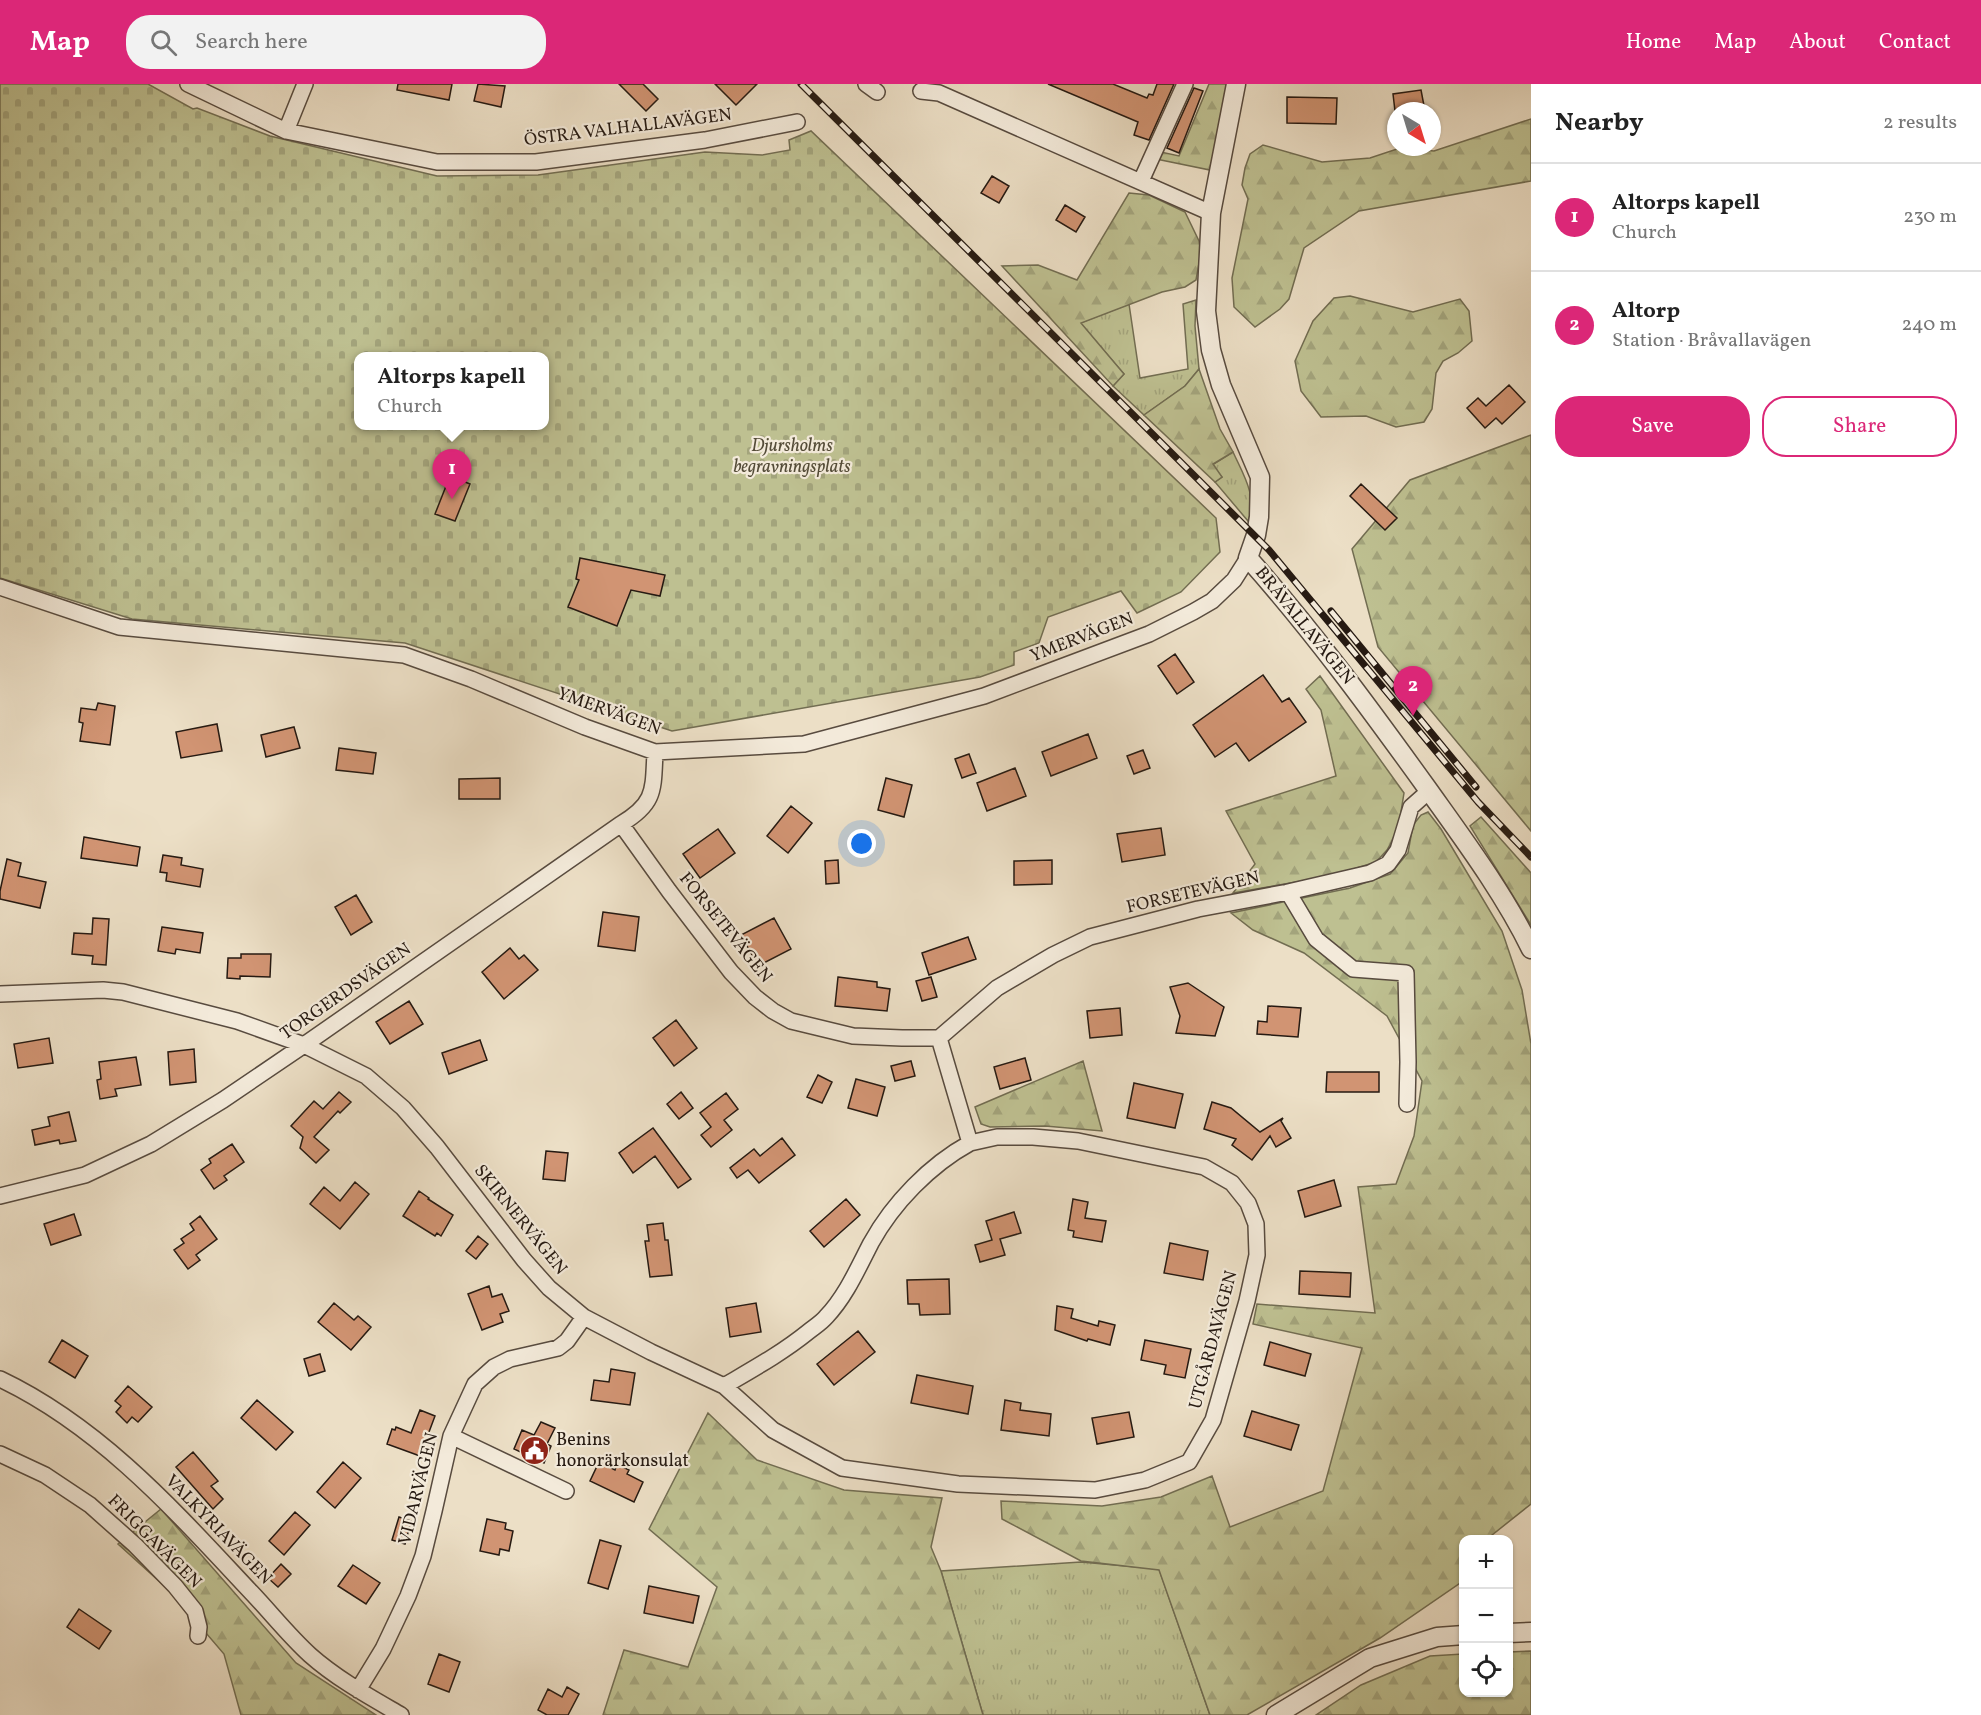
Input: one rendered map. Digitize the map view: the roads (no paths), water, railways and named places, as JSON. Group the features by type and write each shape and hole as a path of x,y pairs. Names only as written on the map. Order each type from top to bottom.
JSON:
{"street":[{"name":"ÖSTRA VALHALLAVÄGEN","path":"188,84 286,131 437,162 536,162 705,140 797,122"},
{"path":"286,131 305,84"},
{"path":"1141,181 1185,84"},
{"name":"BRÅVALLAVÄGEN","path":"1236,84 1211,213 1206,311 1211,350 1221,385 1260,477 1259,517 1256,536 1248,558 1315,636 1429,791 1512,914 1531,949"},
{"path":"921,90 939,93 1211,213"},
{"name":"YMERVÄGEN","path":"0,587 119,627 404,655 471,679 585,727 654,752 804,744 984,696 1149,634 1193,612 1212,601 1234,580 1248,558"},
{"name":"TORGERDSVÄGEN","path":"0,1196 85,1175 151,1144 223,1100 638,814 648,801 654,786 654,752"},
{"name":"FORSETEVÄGEN","path":"621,824 731,972 755,998 773,1011 792,1021 853,1036 939,1038 998,988 1053,955 1090,937 1198,909 1370,873 1388,864 1398,849 1411,807 1429,791"},
{"name":"FORSETEVÄGEN","path":"1288,892 1316,939 1353,969 1406,973 1407,1104"},
{"name":"SKIRNERVÄGEN","path":"0,994 103,990 123,992 237,1021 304,1045 366,1076 403,1108 437,1147 524,1260 549,1288 584,1317 724,1386"},
{"path":"724,1386 789,1347 826,1317 852,1280 873,1240 898,1205 928,1172 953,1152 970,1143 939,1038"},
{"name":"UTGÅRDAVÄGEN","path":"724,1386 773,1430 842,1468 958,1484 1095,1490 1145,1480 1189,1462 1213,1419 1247,1301 1257,1255 1256,1224 1248,1203 1232,1183 1204,1167 1078,1141 997,1137 970,1143"},
{"name":"VIDARVÄGEN","path":"358,1690 383,1649 408,1596 426,1545 451,1436 475,1384 494,1367 510,1359 558,1348 567,1341 584,1317"},
{"name":"VALKYRIAVÄGEN","path":"0,1379 29,1393 76,1424 120,1459 191,1528 310,1656 358,1690 401,1715"},
{"path":"451,1436 566,1491"},
{"name":"FRIGGAVÄGEN","path":"0,1454 45,1476 90,1505 135,1545 175,1586 195,1611 199,1627 198,1636"},
{"path":"1513,1633 1531,1632"},
{"path":"1276,1715 1370,1658 1437,1636 1459,1635"}],"railway":[{"path":"801,84 1269,550 1478,802 1531,857"},
{"path":"1331,611 1476,787"}],"place":[{"name":"Altorps kapell","path":"452,499"},
{"name":"Altorp","path":"1413,716"},
{"name":"Benins honorärkonsulat","path":"535,1450"}],"park label":[{"name":"Djursholms begravningsplats","path":"792,456"}]}
